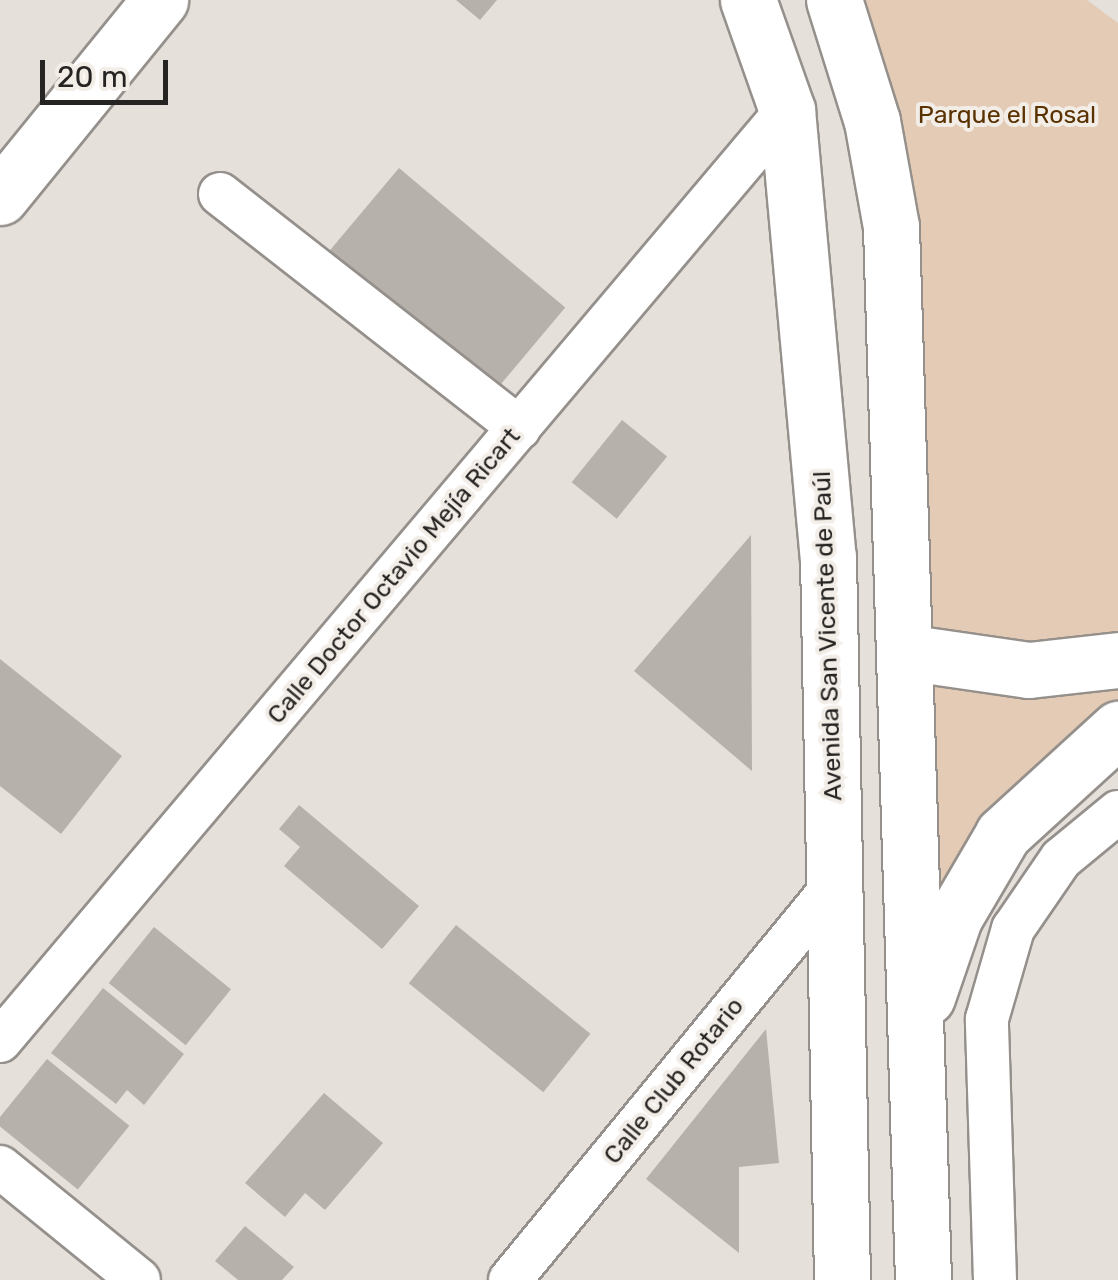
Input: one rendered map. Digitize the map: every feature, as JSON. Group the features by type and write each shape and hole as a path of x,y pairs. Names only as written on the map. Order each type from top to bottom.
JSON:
{"main road":[{"path":"0,196 160,0"},
{"name":"Avenida San Vicente de Paúl","path":"748,0 787,110 828,558 842,1280"},
{"path":"834,0 872,121 891,227 923,1280"},
{"path":"904,652 1029,670 1118,660"},
{"path":"914,1033 954,918 1003,834 1118,729"}],"street":[{"name":"Calle Doctor Octavio Mejía Ricart","path":"0,1041 787,110"},
{"path":"220,194 519,428"},
{"path":"994,1280 987,1019 1013,929 1061,859 1118,812"},
{"name":"Calle Club Rotario","path":"510,1280 837,882"},
{"path":"0,1167 139,1280"}],"green space":[{"name":"Parque el Rosal","path":"860,0 1087,0 1118,23 1118,644 925,641 922,251 889,83"},
{"path":"933,681 1118,681 1118,708 939,891"}],"building":[{"path":"456,0 497,0 480,20"},
{"path":"399,168 565,307 495,391 329,251"},
{"path":"622,420 667,457 617,519 572,482"},
{"path":"751,535 752,771 634,671"},
{"path":"0,659 122,756 61,834 0,786"},
{"path":"299,805 419,906 382,949 284,866 300,847 279,829"},
{"path":"456,925 590,1034 543,1092 409,983"},
{"path":"154,927 231,989 186,1045 109,983"},
{"path":"103,988 184,1054 144,1105 127,1090 116,1104 51,1053"},
{"path":"766,1029 779,1163 739,1167 739,1253 646,1179"},
{"path":"47,1059 129,1126 78,1189 0,1126 0,1117"},
{"path":"324,1093 383,1143 325,1210 305,1193 285,1217 245,1183"},
{"path":"245,1226 294,1267 282,1280 238,1280 215,1261"}]}
